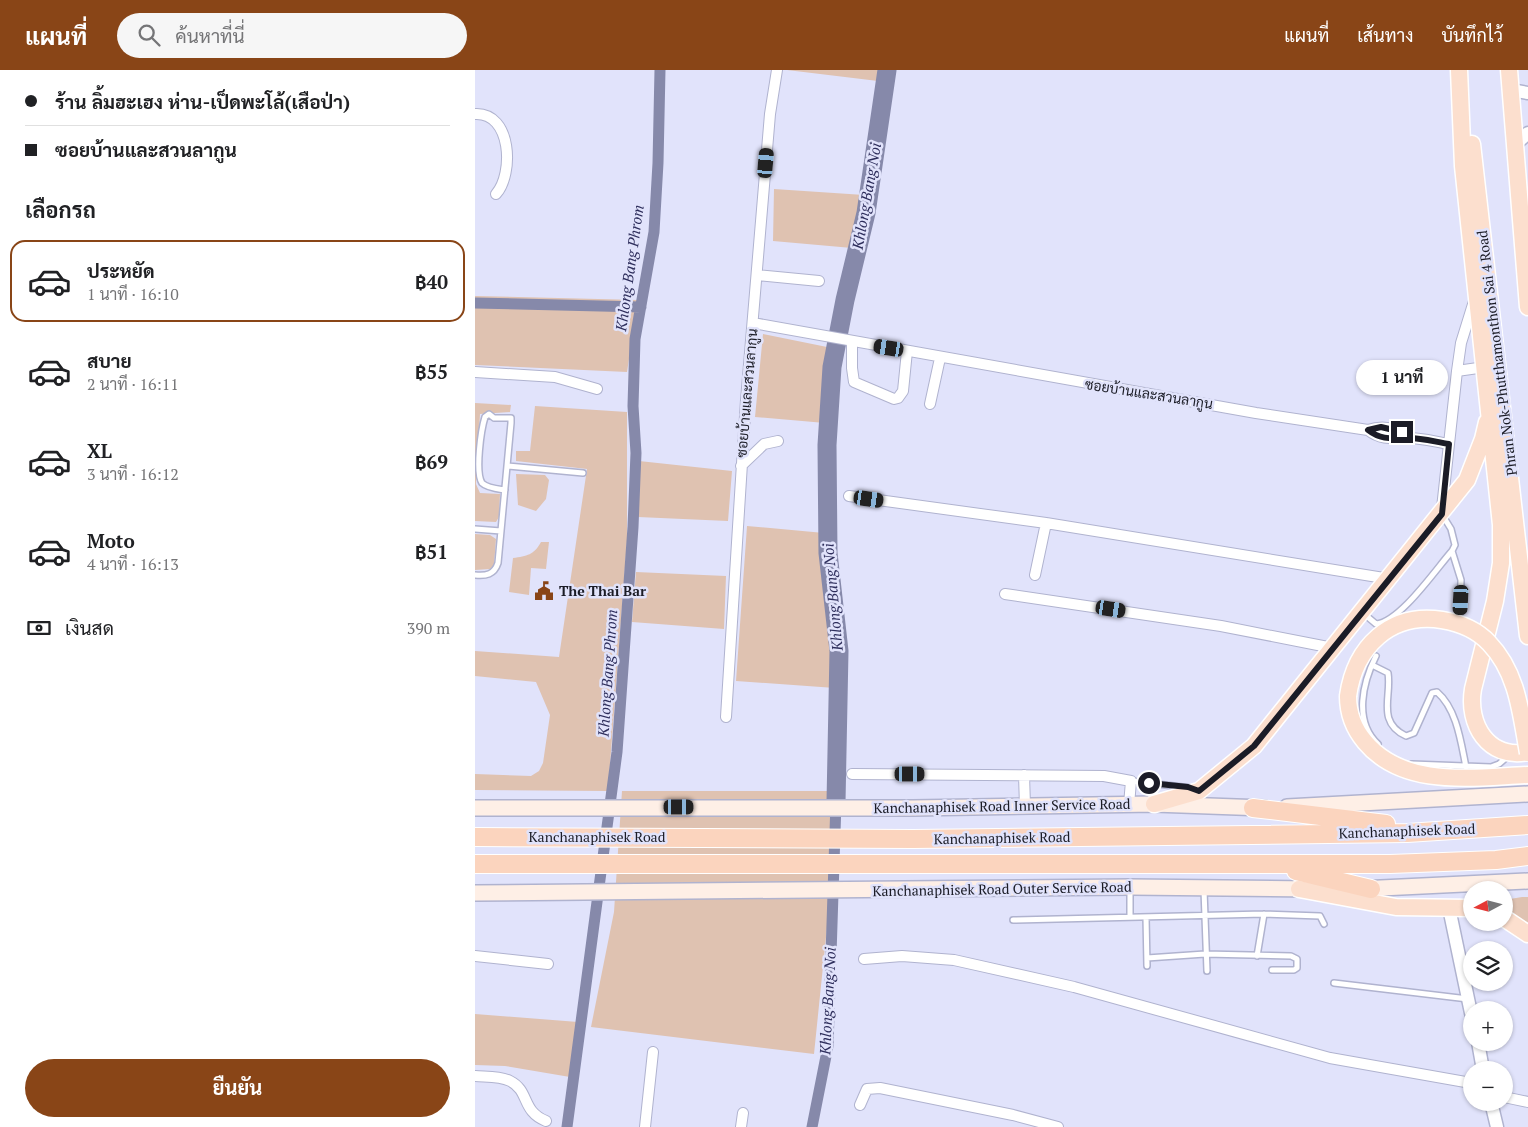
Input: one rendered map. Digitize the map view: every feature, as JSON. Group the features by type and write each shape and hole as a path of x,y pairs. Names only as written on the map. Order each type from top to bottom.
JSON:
{"highway":[{"path":"1253,808 1384,824 1397,827 1407,833"},
{"name":"Kanchanaphisek Road","path":"475,837 913,839 1407,833 1528,825"},
{"name":"Kanchanaphisek Road","path":"475,864 1390,864 1496,860 1528,856"},
{"path":"1270,864 1371,889"}],"main road":[{"path":"1459,70 1462,148 1501,525 1501,563 1495,601 1473,689 1471,706 1474,722 1481,736 1494,747 1523,753 1519,701 1505,665 1489,643 1470,628 1459,624 1422,619 1401,623 1383,633 1359,658 1353,671 1348,696 1350,714 1360,737 1378,756 1391,765 1417,774 1449,778 1528,775"},
{"name":"Phran Nok-Phutthamonthon Sai 4 Road","path":"1463,70 1512,483 1528,636"},
{"path":"1509,70 1511,90 1522,139 1518,167 1528,307"},
{"path":"1518,167 1528,187"},
{"path":"1154,804 1199,791 1254,746 1390,579 1467,480 1476,461 1488,419 1488,396"},
{"name":"Kanchanaphisek Road Inner Service Road","path":"475,808 913,808 1154,804 1253,808 1416,802 1528,794"},
{"name":"Kanchanaphisek Road Outer Service Road","path":"475,893 1131,887 1371,889 1528,881"},
{"path":"1299,889 1382,905 1463,908"},
{"path":"1513,924 1528,934"}],"street":[{"name":"ซอยบ้านและสวนลากูน","path":"726,718 741,466 770,114 777,70"},
{"path":"1511,90 1528,93"},
{"path":"475,114 486,115 494,120 507,146 505,177 502,187 496,194"},
{"path":"757,275 819,281"},
{"path":"1442,514 1461,343 1476,291"},
{"name":"ซอยบ้านและสวนลากูน","path":"753,323 940,358 1202,402 1256,413 1368,430 1381,427 1397,430 1409,438 1449,444"},
{"path":"847,341 854,382 894,399 898,398 903,391 907,351"},
{"path":"930,404 940,358"},
{"path":"1457,372 1485,367"},
{"path":"475,372 555,377 597,389"},
{"path":"741,466 763,444 778,441"},
{"path":"849,496 1047,523 1390,579"},
{"path":"1035,575 1047,523"},
{"path":"1005,594 1221,626 1333,648"},
{"path":"852,774 1104,776 1131,781 1129,805"},
{"path":"1025,775 1025,806"},
{"path":"1449,908 1469,999"},
{"path":"475,956 547,964"},
{"path":"864,959 902,956 954,960 1074,987 1330,1058 1463,1082"},
{"path":"645,1127 653,1052"},
{"path":"475,1076 511,1081 520,1088 530,1111 546,1121"},
{"path":"860,1106 867,1089 880,1088 1013,1115 1058,1127"},
{"path":"1513,1099 1528,1102"},
{"path":"1493,1111 1497,1127"},
{"path":"741,1127 743,1113"}],"lane":[{"path":"475,575 489,574 496,569 505,490 511,418 494,418 489,414 485,417 482,427 478,463 479,478 483,484 489,487 505,490"},
{"path":"507,466 583,473"},
{"path":"1362,612 1376,624 1388,620 1407,603 1452,551 1455,545 1454,537 1442,514"},
{"path":"475,529 501,531"},
{"path":"1452,551 1461,580 1460,613"},
{"path":"1376,656 1363,688 1362,707 1367,726 1375,742 1385,750"},
{"path":"1372,665 1388,673 1386,711 1388,718 1406,736 1414,733 1432,693 1437,692 1442,696 1454,719 1466,767"},
{"path":"1391,755 1397,760 1410,764 1466,767 1499,764 1523,753"},
{"path":"1131,781 1167,784 1199,791"},
{"path":"1130,917 1131,887"},
{"path":"1204,889 1207,972"},
{"path":"1013,920 1265,914 1320,916 1324,924"},
{"path":"1257,956 1265,914"},
{"path":"1146,916 1147,966"},
{"path":"1147,958 1205,954 1291,956 1297,959 1297,968 1294,970 1272,970"},
{"path":"1334,983 1469,999"}],"shaded area":[{"path":"787,70 879,70 878,81"},
{"path":"774,189 864,195 852,248 773,241"},
{"path":"475,296 638,300 627,372 475,365"},
{"path":"763,334 827,347 823,395 825,423 755,417"},
{"path":"475,403 511,405 510,412 480,414 476,484 480,493 500,494 499,517 496,522 475,521"},
{"path":"535,406 627,412 627,541 608,791 475,790 475,774 531,776 539,771 543,763 550,715 536,682 475,676 475,651 559,657 587,469 516,461 516,451 530,451"},
{"path":"639,461 732,471 728,521 638,517"},
{"path":"516,474 545,475 549,480 546,499 536,511 518,505"},
{"path":"747,526 824,533 836,653 835,688 736,681"},
{"path":"475,534 490,535 496,539 494,565 490,569 475,570"},
{"path":"541,542 549,542 546,569 531,568 529,595 509,592 513,558 530,554 536,550"},
{"path":"636,572 726,576 724,629 632,622"},
{"path":"622,791 833,791 829,908 814,1054 591,1027 614,912"},
{"path":"1528,897 1528,928 1513,919 1513,898"},
{"path":"475,1014 578,1022 570,1077 505,1066 475,1065"}],"waterway":[{"name":"Khlong Bang Phrom","path":"567,1127 617,752 633,527 636,453 633,406 635,339 654,232 660,70"},
{"name":"Khlong Bang Noi","path":"836,802 839,651 828,553 827,445 832,367 845,300 866,213 887,70"},
{"path":"475,303 641,307"},
{"name":"Khlong Bang Noi","path":"812,1127 828,1046 836,802"}],"place":[{"name":"The Thai Bar","path":"544,591"}],"route":[{"path":"1149,783 1188,787 1199,791 1254,746 1442,514 1449,444 1409,438 1395,440 1378,437 1368,430 1381,427 1402,432"}]}
